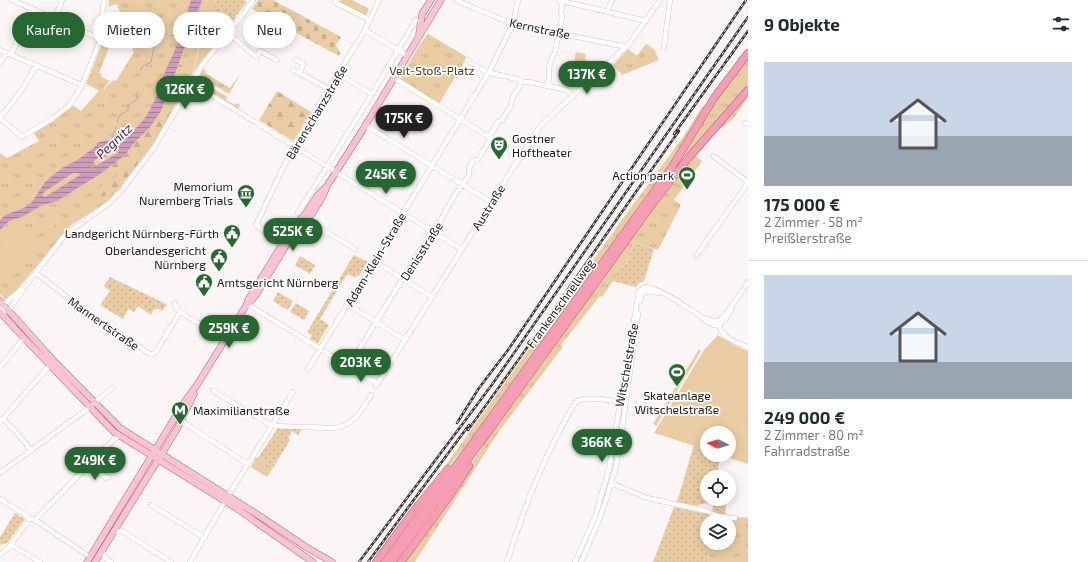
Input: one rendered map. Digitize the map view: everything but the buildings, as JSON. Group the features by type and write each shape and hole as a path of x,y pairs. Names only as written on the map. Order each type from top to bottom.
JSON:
{"highway":[{"name":"Frankenschnellweg","path":"379,562 427,495 452,464 470,447 675,162 714,98 748,53"},
{"name":"Frankenschnellweg","path":"392,562 656,200 690,156 748,90"},
{"path":"401,562 448,498 483,443 488,432"}],"main road":[{"path":"419,36 422,16 431,0"},
{"path":"95,562 156,455 184,402 197,385 295,223 302,217 318,195 327,186 336,172 441,0"},
{"path":"422,16 424,19 430,19"},
{"path":"247,304 256,295 298,227 302,217"},
{"path":"2,303 92,405 110,428 120,436 156,455"},
{"path":"0,312 50,366 92,405 122,430 156,455 226,499 332,562"},
{"path":"88,560 156,455 181,421 197,385"},
{"path":"226,499 313,562"}],"street":[{"path":"12,0 21,2 40,12"},
{"path":"58,12 62,0"},
{"path":"103,12 104,0"},
{"path":"235,24 253,0"},
{"path":"335,0 336,3 370,20"},
{"name":"Bärenschanzstraße","path":"282,245 256,225 294,146 365,30 379,0"},
{"name":"Kernstraße","path":"456,0 514,24 559,32 626,48"},
{"name":"Adam-Klein-Straße","path":"308,369 489,72 514,24 518,0"},
{"path":"607,12 612,0"},
{"name":"Austraße","path":"349,366 377,385 461,249 541,125 626,48 660,0"},
{"path":"664,46 670,0"},
{"path":"548,86 550,77 548,74 552,56 555,53 559,32 560,1 646,21"},
{"path":"0,63 9,54 32,8"},
{"path":"355,249 302,217 327,166 416,20"},
{"path":"365,30 408,56"},
{"path":"235,39 256,57 260,51 277,60"},
{"path":"36,66 21,91 0,118 22,137 52,119 70,105 82,85 96,48"},
{"path":"26,284 2,303 0,312 8,311 26,284 65,235 108,203 125,186 155,146 202,64 215,48"},
{"path":"0,50 82,85"},
{"path":"296,60 304,64 299,73"},
{"path":"467,60 489,72 517,79 522,82 567,90 572,97"},
{"path":"293,70 329,89"},
{"path":"338,74 372,94"},
{"path":"394,78 520,156"},
{"name":"Denisstraße","path":"349,366 403,278 436,228 455,195 463,185 469,175 469,169 473,161 478,159 498,122 502,120 511,106 512,99 522,82"},
{"path":"198,87 461,249"},
{"path":"365,125 491,202"},
{"path":"696,256 748,183 713,156"},
{"path":"374,261 432,297"},
{"name":"Mannertstraße","path":"36,273 81,308 150,354 156,352 180,312"},
{"path":"639,296 641,289 646,287 654,289 701,317 711,325 718,323 722,324 748,282"},
{"name":"Witschelstraße","path":"575,562 591,527 609,469 639,296"},
{"name":"Witschelstraße","path":"581,562 596,529 611,483 620,444 639,296"},
{"path":"175,303 175,306 180,312 225,339"},
{"path":"247,304 349,366"},
{"path":"347,304 405,340"},
{"path":"718,323 725,336 748,348"},
{"path":"0,367 24,338"},
{"path":"31,451 19,435 1,420 50,366"},
{"path":"0,473 92,405 112,388"},
{"path":"213,391 272,426 334,428 343,427 352,422 358,416 371,395"},
{"path":"190,562 226,499 293,392"},
{"path":"507,562 535,482 552,445 575,403 579,399 586,398 625,403"},
{"path":"181,421 248,464"},
{"path":"35,520 112,440 120,436"},
{"path":"89,464 102,476 106,478 108,477"},
{"path":"611,483 648,498 707,510 714,514"},
{"path":"0,499 35,520 88,560"},
{"path":"151,505 204,538"},
{"path":"0,555 11,545 30,518"},
{"path":"591,527 596,529"},
{"path":"113,532 122,531 171,562"},
{"path":"11,545 40,562"},
{"path":"102,551 104,558 111,562"},
{"path":"579,553 585,555"}],"green space":[{"path":"109,0 216,0 211,12 173,12 173,48 198,48 192,74 155,141 110,200 71,225 15,292 5,300 0,294 0,153 7,158 39,141 33,132 64,113 72,105 81,111 99,91 102,92 86,84 101,48 109,48 99,73 102,74 101,77 110,81 102,91 113,80 116,81 134,52 132,51 133,48 165,48 165,12 120,12 117,4 108,7"},
{"path":"216,0 244,0 247,2 235,18 235,12 211,12"},
{"path":"258,0 273,0 295,12 258,12 252,9"},
{"path":"341,0 352,0 369,9 366,16 339,3"},
{"path":"296,13 341,37 336,45 340,53 339,56 296,33"},
{"name":"Veit-Stoß-Platz","path":"428,34 467,57 439,104 400,79 420,44"},
{"path":"646,44 654,49 659,60 622,75 613,65 628,49 637,56"},
{"path":"199,48 212,48 192,74"},
{"path":"576,52 586,54 585,59 588,62 577,74 573,69"},
{"path":"748,56 748,84 662,189 709,109"},
{"path":"179,64 183,66 179,82 180,85 184,87 155,141 118,190 95,200 96,192 117,175 111,166 125,155 134,143 150,127 161,111"},
{"path":"203,69 206,71 205,73 230,88 241,73 229,94 201,77 200,75"},
{"path":"196,80 226,96 226,100 235,105 236,103 240,105 238,109 195,83"},
{"path":"277,91 311,112 293,141 259,120"},
{"path":"748,94 748,97 733,119 719,130 696,156 702,161 674,200 681,205 658,250 634,242 627,261 602,297 600,296 561,345 563,347 500,430 415,562 403,562 469,468 492,432 630,238 694,155"},
{"path":"708,104 686,143 522,371 507,389 468,443 441,476 438,476 683,137 702,107"},
{"path":"118,148 118,153 92,168 90,166 99,157"},
{"path":"114,171 116,174 61,211 59,208"},
{"path":"73,173 79,173 80,175 43,197 42,194 44,192"},
{"path":"54,208 63,218 48,232 39,222"},
{"path":"21,227 40,247 4,282 0,278 0,248"},
{"path":"634,242 654,249 644,281 639,283 636,287 613,281 627,261"},
{"path":"354,255 368,262 356,278 347,274 320,319 329,325 318,343 310,339 312,335 307,332"},
{"path":"300,256 315,265 310,274 295,265"},
{"path":"110,277 167,305 162,311 159,309 154,309 151,315 138,306 134,312 128,309 123,319 100,305 110,291 104,286"},
{"path":"278,292 293,301 288,310 273,301"},
{"path":"296,303 309,311 304,320 290,312"},
{"path":"718,335 748,351 748,464 736,460 736,426 700,426 700,448 654,433 704,350"},
{"name":"Skateanlage Witschelstraße","path":"699,349 701,351 656,426 653,424"},
{"path":"278,428 302,429 298,435 292,431 288,438 290,440 273,468 258,458"},
{"path":"694,445 700,447 700,462 719,462 718,470 700,470 700,505 696,506 677,502"},
{"path":"256,457 273,468 267,477 251,467"},
{"path":"713,506 726,506 725,514 712,514"},
{"path":"674,507 707,514 700,514 700,550 709,550 708,562 653,562"},
{"path":"15,513 25,519 7,543 0,545 0,537"},
{"path":"736,517 748,518 748,562 708,562 709,550 736,550"}],"water":[{"path":"191,0 202,0 198,12 187,12"},
{"name":"Pegnitz","path":"176,48 184,48 161,111 150,127 134,143 125,155 100,174 57,201 42,205 24,216 9,221 0,230 0,220 5,215 24,208 32,202 45,182 62,168 76,161 96,146 97,143 125,136 136,128 148,114","holes":["118,149 118,153 92,168 91,166 96,159 107,153","73,173 79,173 80,175 45,197 43,196 42,194 44,192"]}],"waterway":[{"path":"140,71 143,66 151,62 157,43 165,33 167,34"},
{"name":"Pegnitz","path":"117,122 119,116 128,110 128,106 137,99 137,92"},
{"name":"Pegnitz","path":"112,140 116,127"}],"railway":[{"path":"457,423 479,388 508,350 746,0"},
{"path":"359,562 491,386 748,17"},
{"path":"674,134 748,31"},
{"path":"468,430 679,131"},
{"path":"368,562 469,425"}],"place":[{"name":"Gostner Hoftheater","path":"499,160"},
{"name":"Action park","path":"687,190"},
{"name":"Memorium Nuremberg Trials","path":"246,208"},
{"name":"Landgericht Nürnberg-Fürth","path":"232,248"},
{"name":"Oberlandesgericht Nürnberg","path":"219,272"},
{"name":"Amtsgericht Nürnberg","path":"204,297"},
{"name":"Skateanlage Witschelstraße","path":"677,387"},
{"name":"Maximilianstraße","path":"180,425"}]}
